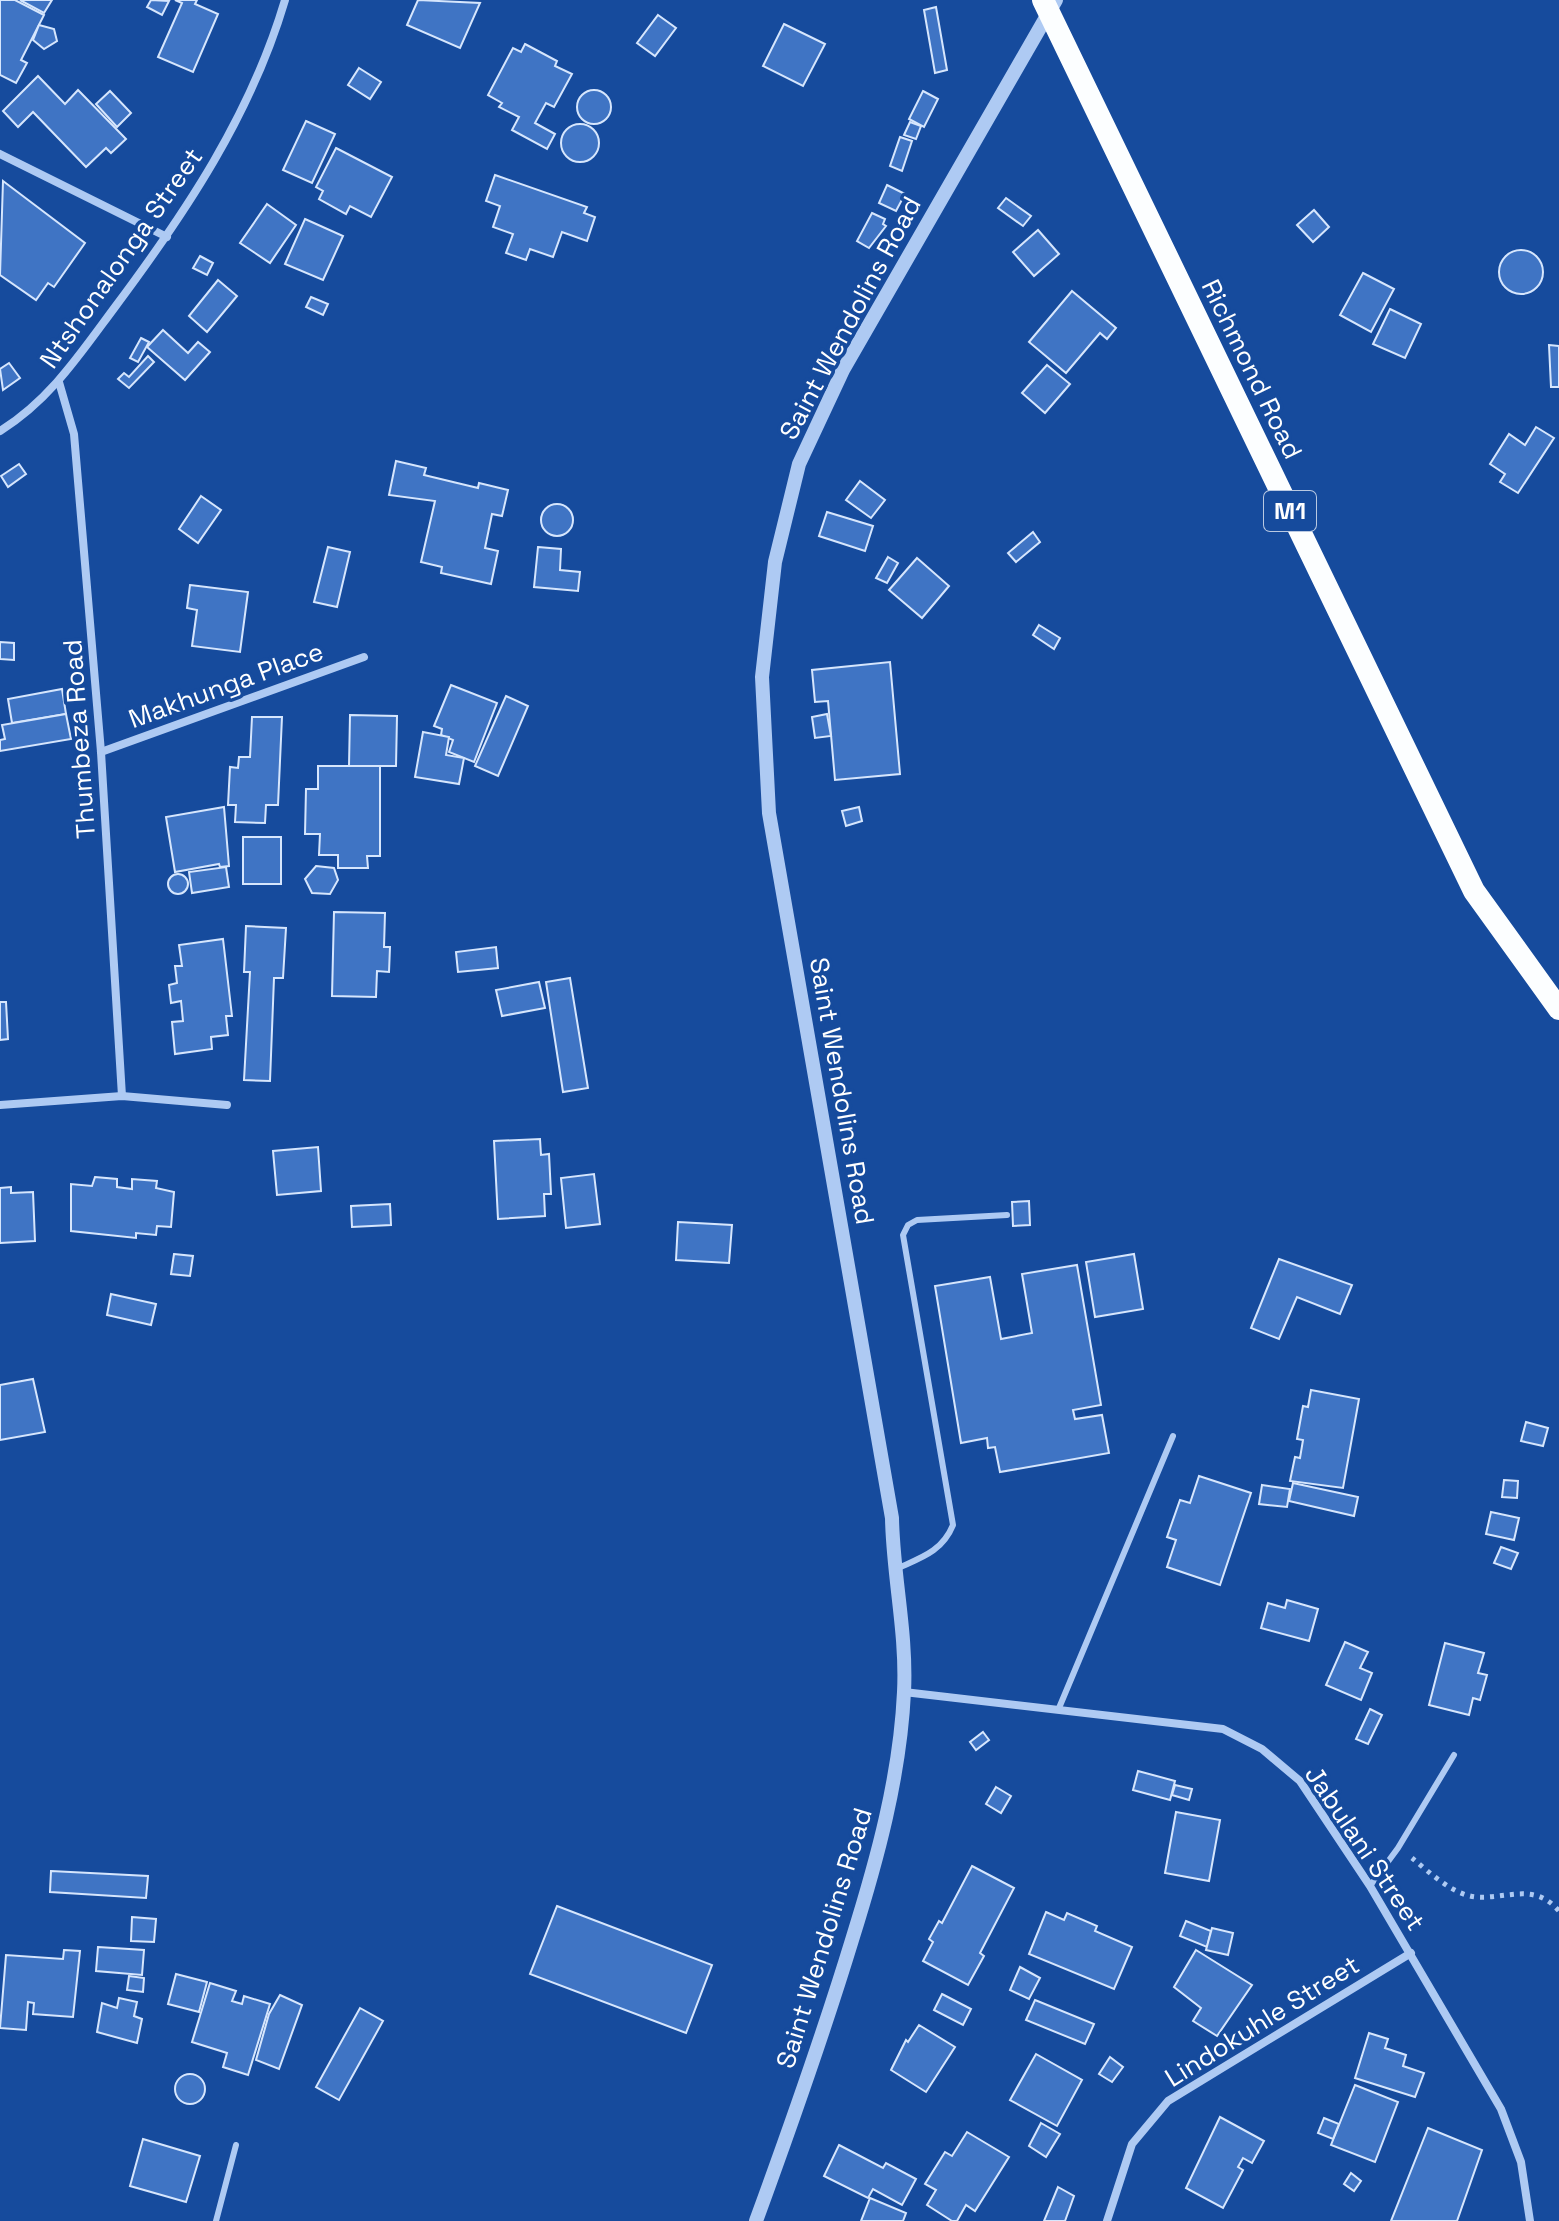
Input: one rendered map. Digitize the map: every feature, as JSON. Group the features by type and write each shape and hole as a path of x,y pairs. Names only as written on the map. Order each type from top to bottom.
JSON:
{"highway":[{"name":"Richmond Road","path":"1049,4 1474,891 1559,1009"}],"street":[{"name":"Ntshonalonga Street","path":"0,431 29,413 59,382 167,237 216,160 246,104 272,46 285,0"},
{"name":"Saint Wendolins Road","path":"756,2221 829,2017 881,1848 904,1692 902,1615 893,1570 892,1518 769,813 762,677 775,562 799,464 843,370 1049,4"},
{"path":"0,154 167,237"},
{"name":"Thumbeza Road","path":"59,382 74,434 101,752 122,1096"},
{"name":"Makhunga Place","path":"101,752 364,657"},
{"path":"0,1105 122,1096 227,1105"},
{"name":"Jabulani Street","path":"904,1692 1223,1729 1262,1749 1300,1781 1370,1886 1501,2109 1521,2162 1530,2221"},
{"name":"Lindokuhle Street","path":"1107,2221 1132,2144 1168,2101 1411,1953"}],"lane":[{"path":"893,1570 935,1551 947,1541 953,1525 903,1235 908,1225 917,1220 1007,1215"},
{"path":"1059,1708 1173,1436"},
{"path":"1370,1886 1398,1848 1454,1755"},
{"path":"216,2221 236,2145"}],"path":[{"path":"1398,1848 1463,1893 1475,1897 1521,1891 1537,1895 1559,1911"}],"building":[{"path":"0,0 15,0 44,15 21,60 27,63 16,83 0,75"},
{"path":"20,0 52,0 44,13"},
{"path":"151,0 169,1 162,15 147,7"},
{"path":"175,0 197,0 195,4 218,14 193,72 158,57 182,3"},
{"path":"418,0 480,3 460,48 407,25"},
{"path":"936,7 947,70 935,73 924,10"},
{"path":"658,15 676,28 655,56 637,43"},
{"path":"784,24 825,44 803,86 763,66"},
{"path":"39,25 54,29 57,41 44,49 33,40"},
{"path":"525,44 557,61 555,66 572,74 554,107 546,103 535,123 555,134 547,149 512,130 519,117 499,107 502,103 488,95 513,48 521,52"},
{"path":"359,68 381,82 370,99 348,85"},
{"path":"38,76 65,104 78,90 126,139 111,153 106,148 86,167 33,112 18,127 3,111"},
{"path":"594,90 606,95 611,107 606,119 594,124 582,119 577,107 582,95"},
{"path":"110,91 131,113 117,127 96,104"},
{"path":"923,91 938,99 924,127 909,119"},
{"path":"306,121 335,134 312,183 283,170"},
{"path":"910,122 921,126 916,139 904,135"},
{"path":"580,124 594,129 599,143 594,157 580,162 566,157 561,143 566,129"},
{"path":"900,137 912,141 902,171 890,166"},
{"path":"336,148 392,177 371,217 350,206 346,214 319,199 323,191 316,187"},
{"path":"495,175 587,207 584,213 595,217 587,241 562,232 553,257 530,249 526,260 506,253 513,234 493,227 500,206 486,201"},
{"path":"3,181 85,243 54,287 48,283 36,300 0,275"},
{"path":"887,185 905,194 896,211 879,203"},
{"path":"1006,198 1031,216 1023,226 998,208"},
{"path":"267,204 296,225 270,263 240,243"},
{"path":"1314,210 1329,227 1313,242 1297,225"},
{"path":"872,213 885,219 883,224 886,226 869,248 857,241"},
{"path":"305,219 343,236 323,280 285,264"},
{"path":"1038,230 1059,254 1034,276 1013,252"},
{"path":"1521,250 1537,256 1543,272 1537,288 1521,294 1505,288 1499,272 1505,256"},
{"path":"200,256 213,263 207,275 193,268"},
{"path":"1363,273 1394,289 1371,332 1340,315"},
{"path":"218,280 237,296 207,332 189,316"},
{"path":"1072,291 1116,328 1107,339 1100,333 1066,373 1029,342"},
{"path":"311,297 328,304 323,315 306,307"},
{"path":"1390,309 1421,324 1405,358 1373,344"},
{"path":"163,330 188,353 198,342 210,352 185,380 147,347"},
{"path":"141,338 149,342 138,362 130,358"},
{"path":"1549,345 1559,346 1559,387 1551,387"},
{"path":"148,356 154,362 129,388 118,379 124,373 129,377"},
{"path":"9,363 20,378 3,390 0,369"},
{"path":"1047,365 1070,384 1045,413 1022,393"},
{"path":"1536,427 1554,438 1518,493 1500,482 1505,474 1490,464 1509,434 1525,445"},
{"path":"396,461 426,468 424,475 478,488 479,483 508,490 502,516 492,514 485,548 498,551 491,584 441,573 442,567 421,562 435,501 389,495"},
{"path":"19,464 26,474 8,487 1,476"},
{"path":"860,481 885,500 871,518 846,500"},
{"path":"201,496 221,510 198,543 179,529"},
{"path":"557,504 569,508 573,520 569,532 557,536 545,532 541,520 545,508"},
{"path":"827,512 873,526 865,551 819,536"},
{"path":"1033,532 1040,542 1016,562 1008,553"},
{"path":"328,547 350,552 337,607 314,602"},
{"path":"538,547 561,549 560,570 580,572 578,591 534,587"},
{"path":"888,557 898,563 887,583 876,578"},
{"path":"917,558 949,586 922,618 889,590"},
{"path":"190,585 248,592 240,652 192,646 197,610 187,608"},
{"path":"1039,625 1060,638 1054,649 1033,635"},
{"path":"0,642 14,643 14,660 0,659"},
{"path":"890,662 900,774 835,780 828,701 815,702 812,670"},
{"path":"451,685 497,703 474,762 449,752 453,740 441,735 442,729 434,726"},
{"path":"62,689 66,714 12,723 8,699"},
{"path":"506,696 528,706 498,776 475,766"},
{"path":"66,714 71,739 0,751 0,740 5,739 2,725"},
{"path":"827,714 831,736 815,738 812,717"},
{"path":"350,715 397,716 396,766 349,766"},
{"path":"252,717 282,717 278,805 266,805 265,823 235,822 236,805 228,805 230,767 238,768 239,757 250,757"},
{"path":"423,732 449,737 446,755 464,758 459,784 415,777"},
{"path":"318,766 380,766 380,856 367,856 368,868 338,868 338,855 319,855 320,834 305,834 306,789 318,789"},
{"path":"224,807 229,866 220,867 219,864 175,872 166,817"},
{"path":"859,807 862,821 846,826 842,811"},
{"path":"243,837 281,837 281,884 243,884"},
{"path":"316,866 334,868 338,880 330,894 312,893 305,879"},
{"path":"226,867 229,887 192,893 189,872"},
{"path":"178,874 185,877 188,884 185,891 178,894 171,891 168,884 171,877"},
{"path":"334,912 385,913 384,947 390,947 389,972 377,971 376,997 332,996"},
{"path":"246,926 286,928 283,978 274,978 270,1081 244,1080 250,972 244,972"},
{"path":"223,939 232,1016 226,1016 228,1035 211,1037 212,1049 175,1054 172,1022 183,1021 181,1001 171,1003 169,985 177,983 175,966 182,966 179,945"},
{"path":"496,947 498,968 458,972 456,952"},
{"path":"570,978 588,1088 563,1092 546,982"},
{"path":"539,982 545,1008 502,1016 496,990"},
{"path":"0,1002 6,1002 8,1039 0,1040"},
{"path":"540,1139 541,1155 549,1154 551,1194 544,1194 545,1216 498,1219 494,1141"},
{"path":"318,1147 321,1191 277,1195 273,1151"},
{"path":"594,1174 600,1224 566,1228 561,1178"},
{"path":"95,1177 117,1179 117,1187 132,1189 132,1179 157,1181 156,1188 174,1192 171,1227 157,1226 156,1235 136,1233 136,1238 71,1231 71,1184 92,1186"},
{"path":"11,1187 11,1193 33,1192 35,1241 0,1243 0,1188"},
{"path":"1029,1201 1030,1225 1013,1226 1012,1202"},
{"path":"390,1204 391,1225 352,1227 351,1206"},
{"path":"678,1222 732,1225 729,1263 676,1260"},
{"path":"174,1254 193,1256 190,1276 171,1274"},
{"path":"1134,1254 1143,1309 1095,1317 1086,1262"},
{"path":"1279,1259 1352,1285 1340,1314 1297,1297 1279,1339 1251,1328"},
{"path":"1077,1265 1101,1405 1073,1410 1075,1419 1102,1415 1109,1453 1000,1472 995,1447 988,1448 987,1438 961,1443 935,1286 990,1277 1001,1339 1032,1333 1022,1274"},
{"path":"111,1294 156,1304 151,1325 107,1315"},
{"path":"33,1379 45,1432 0,1440 0,1385"},
{"path":"1311,1390 1359,1399 1343,1488 1290,1481 1295,1457 1300,1458 1303,1440 1297,1439 1303,1406 1308,1407"},
{"path":"1526,1422 1548,1428 1543,1446 1521,1441"},
{"path":"1199,1476 1251,1493 1220,1585 1167,1567 1176,1540 1167,1537 1180,1500 1190,1503"},
{"path":"1504,1480 1518,1481 1517,1498 1502,1497"},
{"path":"1293,1483 1358,1497 1354,1516 1289,1501"},
{"path":"1262,1485 1290,1489 1287,1507 1259,1504"},
{"path":"1491,1512 1519,1518 1514,1540 1486,1534"},
{"path":"1501,1547 1518,1553 1511,1569 1494,1563"},
{"path":"1287,1600 1318,1609 1309,1641 1261,1628 1268,1603 1285,1608"},
{"path":"1345,1642 1368,1652 1360,1668 1372,1673 1361,1700 1326,1685"},
{"path":"1445,1643 1484,1653 1478,1673 1487,1675 1480,1700 1473,1698 1469,1715 1429,1705"},
{"path":"1370,1709 1382,1715 1368,1744 1356,1739"},
{"path":"983,1732 989,1740 976,1750 970,1742"},
{"path":"1138,1771 1175,1781 1170,1800 1133,1790"},
{"path":"1175,1785 1192,1789 1189,1800 1172,1795"},
{"path":"996,1787 1011,1796 1001,1813 986,1804"},
{"path":"1176,1812 1220,1820 1209,1881 1165,1873"},
{"path":"972,1866 1014,1888 980,1953 984,1956 968,1985 923,1961 933,1942 929,1939 939,1921 942,1923"},
{"path":"51,1871 148,1876 146,1898 50,1892"},
{"path":"557,1906 712,1965 686,2033 530,1974"},
{"path":"1046,1912 1064,1920 1067,1913 1097,1926 1095,1931 1132,1947 1114,1989 1029,1954"},
{"path":"132,1917 156,1919 154,1942 131,1941"},
{"path":"1186,1921 1211,1931 1207,1947 1180,1936"},
{"path":"1212,1928 1233,1933 1228,1955 1206,1950"},
{"path":"98,1947 144,1950 142,1975 96,1971"},
{"path":"64,1950 80,1951 73,2017 33,2014 34,2003 28,2002 26,2030 0,2028 6,1955 63,1959"},
{"path":"1196,1950 1252,1985 1217,2036 1193,2021 1201,2008 1174,1987"},
{"path":"1020,1967 1040,1978 1029,1999 1010,1990"},
{"path":"176,1974 207,1982 199,2012 168,2004"},
{"path":"129,1976 144,1978 143,1992 127,1990"},
{"path":"210,1983 236,1991 232,2001 242,2004 244,1996 270,2004 248,2075 223,2067 227,2053 192,2042"},
{"path":"942,1994 971,2009 963,2025 934,2010"},
{"path":"280,1995 302,2005 279,2069 256,2060 269,2014"},
{"path":"119,1998 137,2002 134,2016 142,2019 137,2043 97,2032 102,2003 117,2008"},
{"path":"1035,2000 1094,2024 1085,2044 1026,2020"},
{"path":"360,2008 383,2021 339,2100 316,2087"},
{"path":"919,2025 955,2047 926,2092 891,2070 906,2040 908,2042"},
{"path":"1369,2033 1388,2039 1385,2048 1406,2055 1403,2066 1424,2073 1415,2097 1355,2078"},
{"path":"1036,2054 1082,2080 1057,2126 1010,2100"},
{"path":"1110,2057 1123,2067 1112,2082 1099,2074"},
{"path":"190,2074 201,2078 205,2089 201,2100 190,2104 179,2100 175,2089 179,2078"},
{"path":"1355,2085 1398,2102 1375,2162 1331,2145"},
{"path":"1220,2117 1264,2141 1252,2163 1243,2158 1238,2167 1243,2170 1223,2208 1186,2188"},
{"path":"1324,2118 1339,2124 1333,2139 1318,2133"},
{"path":"1041,2123 1060,2134 1046,2157 1029,2146"},
{"path":"1428,2128 1482,2150 1457,2221 1391,2221"},
{"path":"967,2132 1009,2157 975,2211 966,2205 957,2221 952,2221 927,2205 936,2190 925,2184 945,2152 952,2156"},
{"path":"143,2139 200,2156 186,2202 130,2186"},
{"path":"839,2145 883,2168 886,2163 916,2179 902,2205 873,2189 868,2198 824,2176"},
{"path":"1351,2173 1361,2181 1354,2191 1344,2184"},
{"path":"1058,2187 1074,2196 1065,2221 1044,2221"},
{"path":"870,2198 906,2213 903,2221 861,2221"}]}
